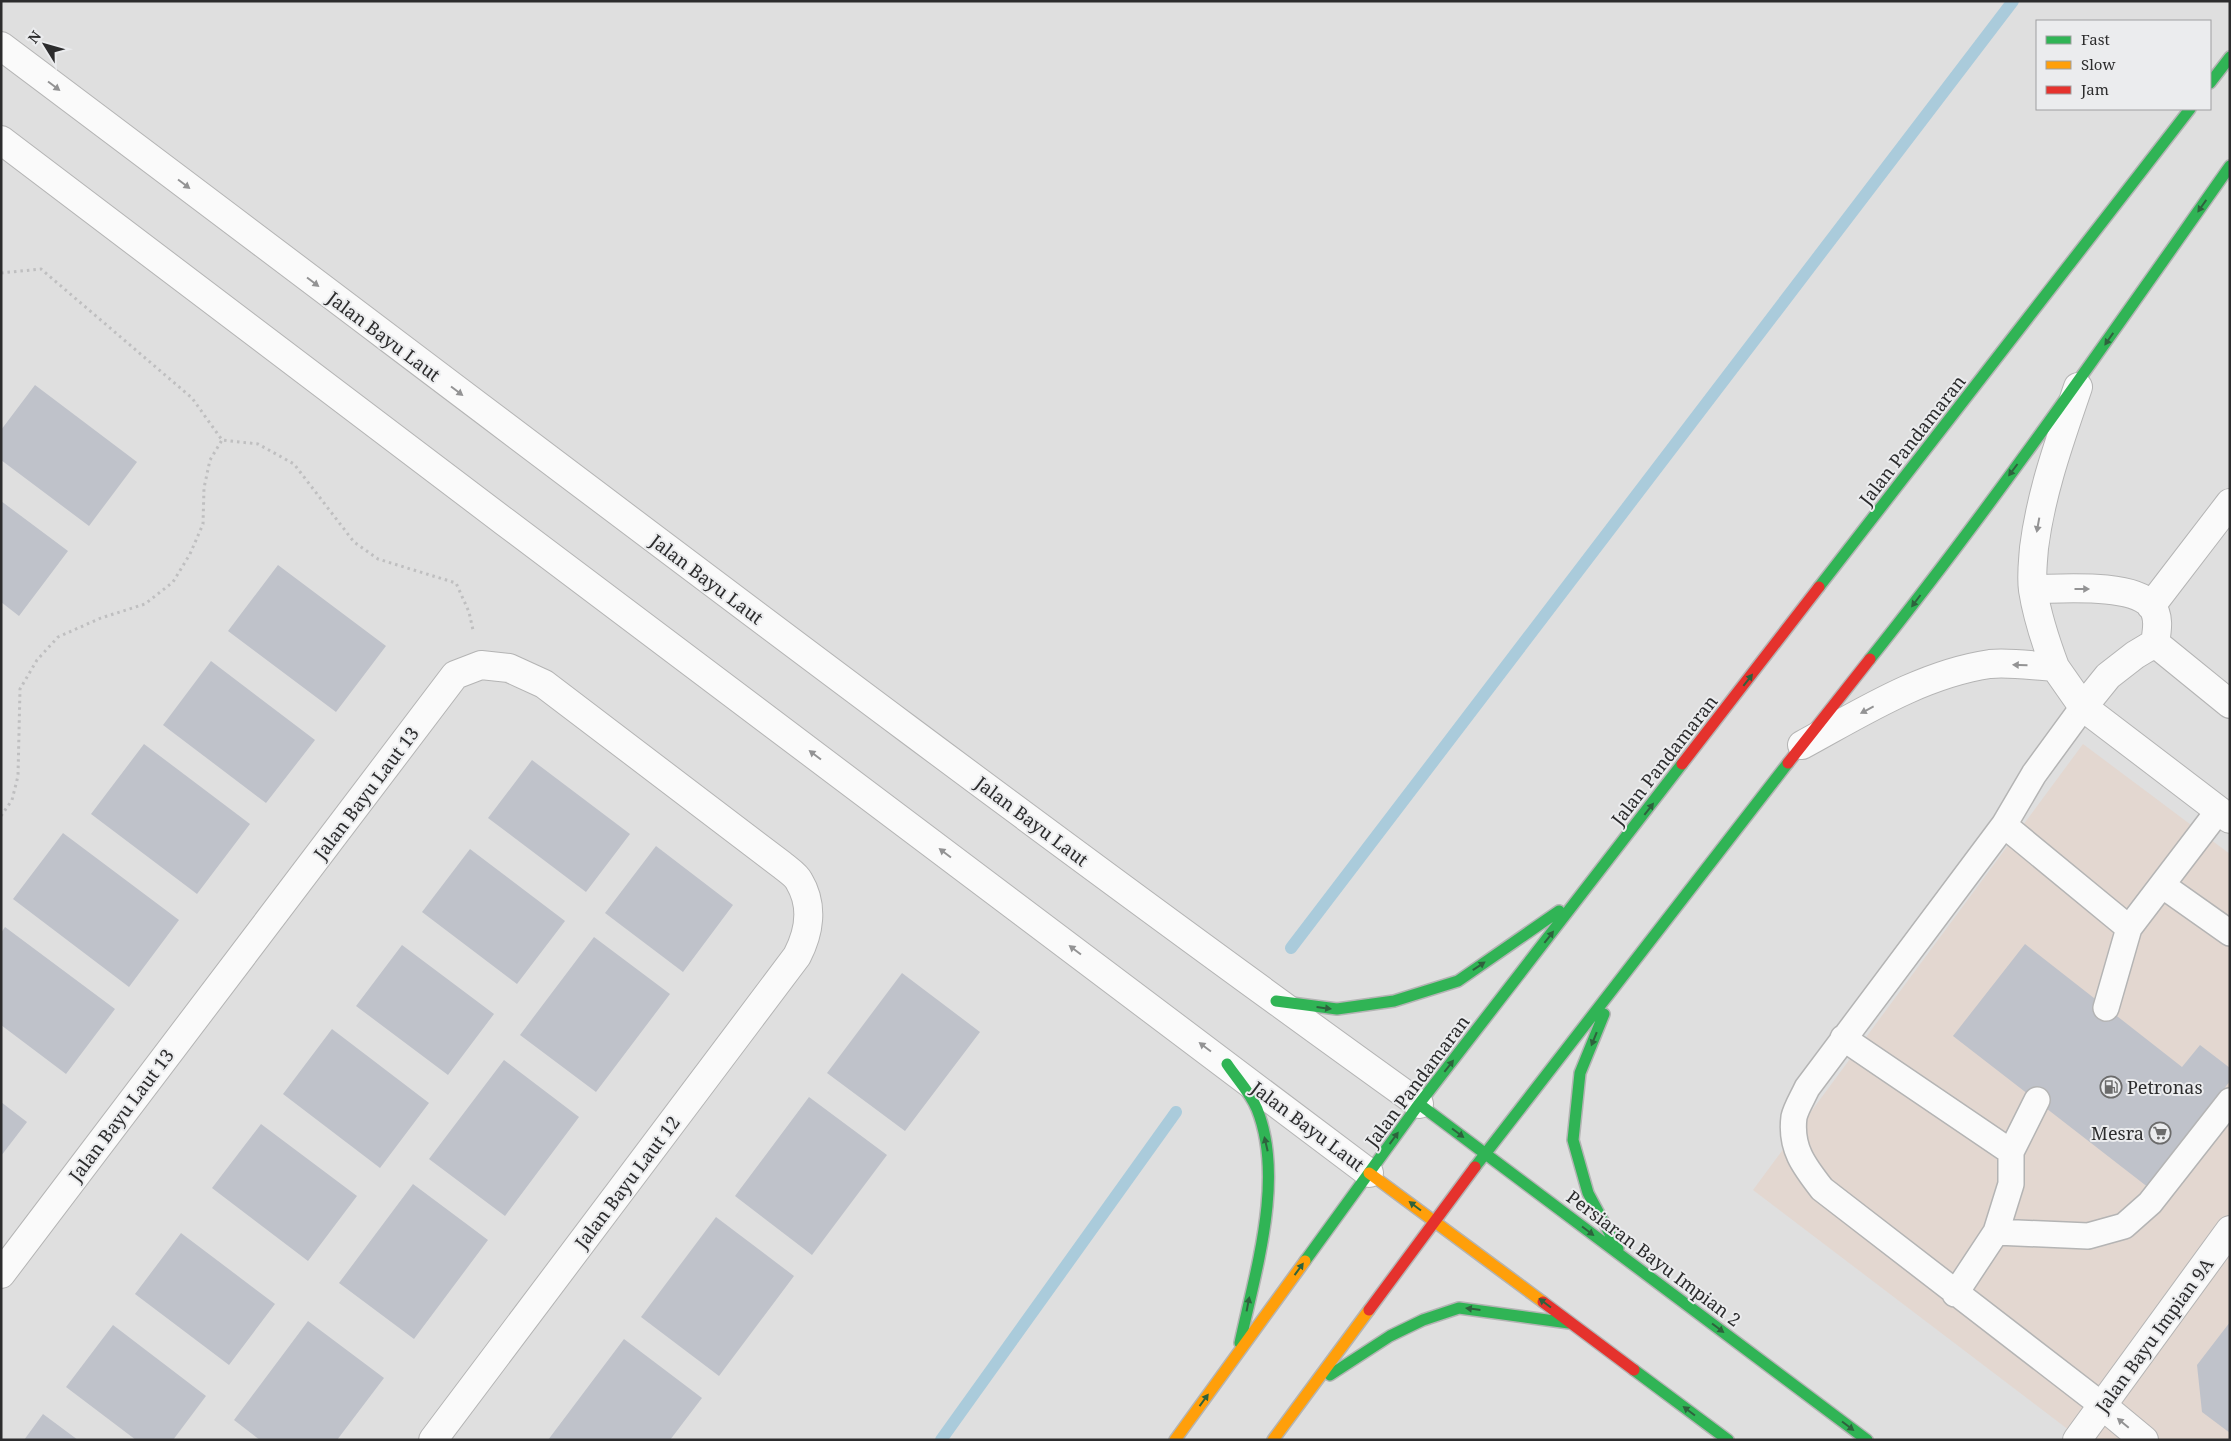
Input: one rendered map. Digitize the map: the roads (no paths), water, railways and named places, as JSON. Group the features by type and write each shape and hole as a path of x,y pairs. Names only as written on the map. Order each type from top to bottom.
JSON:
{"main road":[{"path":"2211,82 2230,57"},
{"name":"Jalan Pandamaran","path":"1175,1440 1419,1104 2189,110"},
{"path":"1273,1440 1485,1154 1802,745 1909,611 2082,378 2230,166"},
{"path":"1276,1001 1338,1009 1394,1001 1458,981 1581,896"},
{"path":"1620,979 1580,1073 1573,1140 1588,1193 1622,1256"},
{"path":"1227,1064 1258,1110 1269,1156 1267,1204 1238,1352"},
{"name":"Persiaran Bayu Impian 2","path":"1419,1104 1867,1440"},
{"path":"1369,1172 1728,1440"},
{"path":"1312,1388 1390,1336 1423,1320 1459,1308 1573,1324"}],"street":[{"name":"Jalan Bayu Laut","path":"1,46 548,461 1276,1001 1419,1104"},
{"name":"Jalan Bayu Laut","path":"1,140 520,534 1369,1172"},
{"path":"2082,378 2052,461 2041,506 2032,567 2033,589 2047,645 2055,667 2083,708 2224,814"},
{"path":"2151,606 2230,503"},
{"path":"2033,589 2108,589 2133,594 2151,606 2158,624 2155,643"},
{"path":"2155,643 2230,704"},
{"path":"2083,708 2108,676 2135,655 2155,643"},
{"path":"1802,745 1934,678 1991,664 2055,667"},
{"name":"Jalan Bayu Laut 13","path":"1,1274 455,675 481,665 509,668 544,684 782,865 799,880 807,899 809,919"},
{"name":"Jalan Bayu Laut 12","path":"433,1440 798,956 806,938 809,919"},
{"name":"Jalan Bayu Impian 9A","path":"2077,1440 2230,1230"},
{"path":"2103,1406 2144,1440"}],"lane":[{"path":"2083,708 2034,774 2004,825 1807,1088 1794,1116 1794,1146 1804,1165 1822,1189 1955,1294 2103,1406"},
{"path":"2106,1008 2129,928 2162,885 2224,814"},
{"path":"2004,825 2129,928"},
{"path":"2162,885 2230,933"},
{"path":"1843,1038 2010,1152"},
{"path":"1955,1294 1996,1232 2012,1184 2010,1152 2036,1100"},
{"path":"1996,1232 2088,1236 2124,1226 2150,1203 2230,1101"}],"waterway":[{"path":"1291,948 2013,1"},
{"path":"941,1440 1176,1112"}],"place":[{"name":"Petronas","path":"2111,1087"},
{"name":"Mesra","path":"2160,1133"}]}
